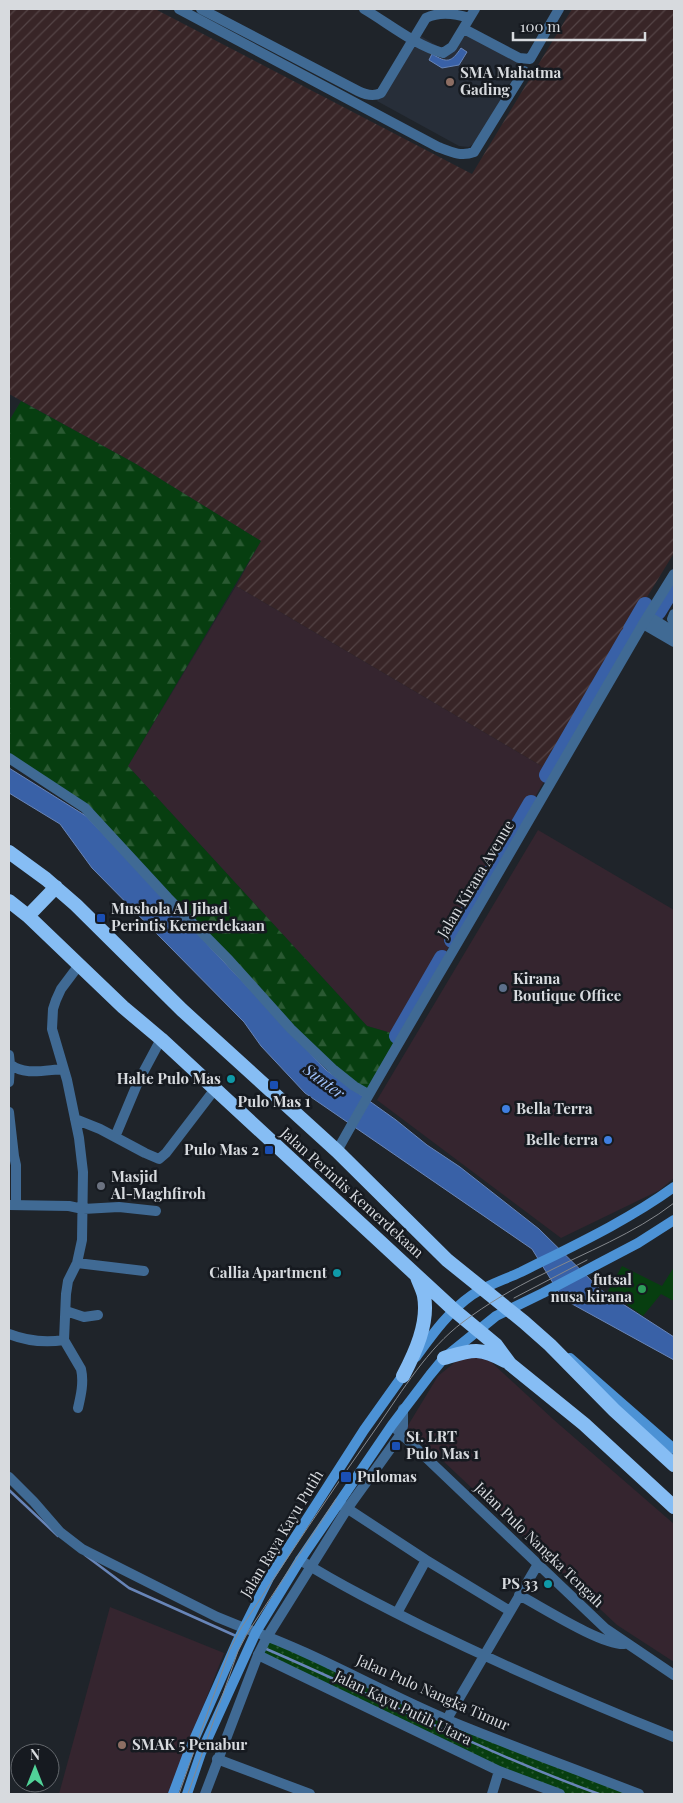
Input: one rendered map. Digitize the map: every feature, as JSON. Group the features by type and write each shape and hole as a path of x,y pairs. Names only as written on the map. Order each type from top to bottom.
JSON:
{"highway":[{"name":"Jalan Perintis Kemerdekaan","path":"9,852 56,887 182,1010 338,1151 448,1260 509,1308 550,1345 614,1410 674,1465"},
{"path":"28,916 56,887"},
{"name":"Jalan Perintis Kemerdekaan","path":"9,901 28,916 123,1007 215,1088 289,1159 455,1311 496,1345 510,1364 584,1424 674,1507"},
{"path":"403,1376 418,1343 424,1318 424,1294 415,1274"},
{"path":"444,1358 466,1351 483,1351 489,1352 510,1364"}],"main road":[{"name":"Jalan Raya Kayu Putih","path":"173,1794 236,1643 269,1578 364,1430 431,1336 471,1296 483,1288 529,1268 624,1219 674,1186"},
{"name":"Jalan Raya Kayu Putih","path":"187,1794 201,1753 255,1633 300,1560 339,1502 403,1409 444,1358 477,1330 509,1308 543,1294 638,1243 674,1220"},
{"name":"Jalan Perintis Kemerdekaan","path":"550,1345 583,1368 674,1449"}],"street":[{"path":"179,9 438,147 457,154 466,155 474,152 524,71"},
{"path":"364,9 414,40 434,51 443,53 448,52 452,47 474,9"},
{"path":"464,28 519,58 528,59 559,9"},
{"path":"204,10 219,13 358,92 376,96 381,92 426,18 433,14 452,13 469,18"},
{"name":"Jalan Kirana Avenue","path":"338,1151 367,1096 454,946 674,574"},
{"path":"646,620 674,623"},
{"path":"646,620 674,642"},
{"path":"9,758 85,808 168,898 229,960 291,1029 334,1070 367,1096"},
{"path":"78,1408 83,1385 81,1368 64,1340 67,1287 77,1263 82,1240 83,1172 67,1080 52,1029 53,1009 61,989 79,965"},
{"path":"115,1137 138,1082 161,1039"},
{"path":"9,1059 16,1069 27,1071 62,1068"},
{"path":"9,1059 9,1082"},
{"path":"75,1120 159,1159 215,1088"},
{"path":"9,1112 11,1156 16,1165 12,1205 70,1206 83,1209 119,1207 156,1211"},
{"path":"77,1263 144,1271"},
{"path":"66,1311 84,1317 98,1314"},
{"path":"9,1334 37,1341 51,1342 64,1340"},
{"path":"205,1794 258,1653 310,1566 401,1434 403,1409"},
{"name":"Jalan Pulo Nangka Tengah","path":"392,1425 606,1629 674,1675"},
{"name":"Jalan Pulo Nangka Timur","path":"9,1478 34,1502 60,1532 82,1549 217,1617 356,1676 447,1719 639,1794"},
{"path":"339,1502 348,1510 426,1560 510,1611"},
{"path":"300,1560 397,1613 484,1656 674,1737"},
{"path":"397,1613 426,1560"},
{"path":"447,1719 538,1564"},
{"path":"520,1595 591,1634 621,1644 628,1644"},
{"name":"Jalan Kayu Putih Utara","path":"236,1643 499,1771 560,1794"},
{"path":"218,1759 310,1794"},
{"path":"492,1794 499,1771"}],"shaded area":[{"path":"9,9 155,9 472,174 572,9 674,9 674,553 628,628 550,771 236,586 261,541 136,464 9,394"},
{"name":"SMA Mahatma Gading","path":"467,32 521,64 477,141 469,147 459,146 377,101 419,35 443,49"},
{"path":"236,586 550,771 398,1035 367,1026 128,766"},
{"path":"538,830 674,910 674,1178 660,1190 561,1238 377,1100"},
{"path":"464,1355 489,1360 554,1420 674,1524 674,1662 617,1625 407,1427 438,1376"},
{"path":"110,1607 224,1653 169,1794 59,1794"}],"green space":[{"path":"21,401 136,464 261,541 128,766 367,1026 398,1035 365,1092 334,1070 85,808 9,758 9,421"},
{"name":"futsal nusa kirana","path":"622,1266 662,1286 674,1267 674,1301 661,1294 643,1316 608,1291"},
{"path":"267,1637 447,1719 639,1794 560,1794 258,1655"}],"water":[{"path":"461,48 467,52 459,65 442,68 429,60 432,54 441,59 451,59"},
{"name":"Sunter","path":"9,768 86,816 326,1070 396,1120 427,1145 460,1167 539,1229 601,1290 674,1337 674,1360 563,1299 532,1249 305,1093 261,1046 244,1022 92,868 60,824 9,793"}],"waterway":[{"path":"658,612 674,586"},
{"path":"631,629 645,605"},
{"path":"547,775 628,635"},
{"path":"452,940 531,803"},
{"path":"397,1036 442,958"},
{"path":"9,1490 58,1536"},
{"path":"85,1555 129,1588 236,1636"},
{"path":"264,1648 514,1761 599,1794"}],"tram line":[{"path":"179,1794 230,1649 241,1628 342,1477 427,1357 463,1322 491,1303 531,1280 643,1224 674,1203"},
{"path":"514,1298 587,1260"},
{"path":"188,1794 238,1651 248,1632 336,1499"}],"place":[{"name":"SMA Mahatma Gading","path":"450,82"},
{"name":"Mushola Al Jihad Perintis Kemerdekaan","path":"101,918"},
{"name":"Kirana Boutique Office","path":"503,988"},
{"name":"Halte Pulo Mas","path":"231,1079"},
{"name":"Pulo Mas 1","path":"274,1085"},
{"name":"Bella Terra","path":"506,1109"},
{"name":"Belle terra","path":"608,1140"},
{"name":"Pulo Mas 2","path":"269,1150"},
{"name":"Masjid Al-Maghfiroh","path":"101,1186"},
{"name":"Callia Apartment","path":"337,1273"},
{"name":"futsal nusa kirana","path":"642,1289"},
{"name":"St. LRT Pulo Mas 1","path":"396,1446"},
{"name":"Pulomas","path":"346,1477"},
{"name":"PS 33","path":"548,1584"},
{"name":"SMAK 5 Penabur","path":"122,1745"}]}
